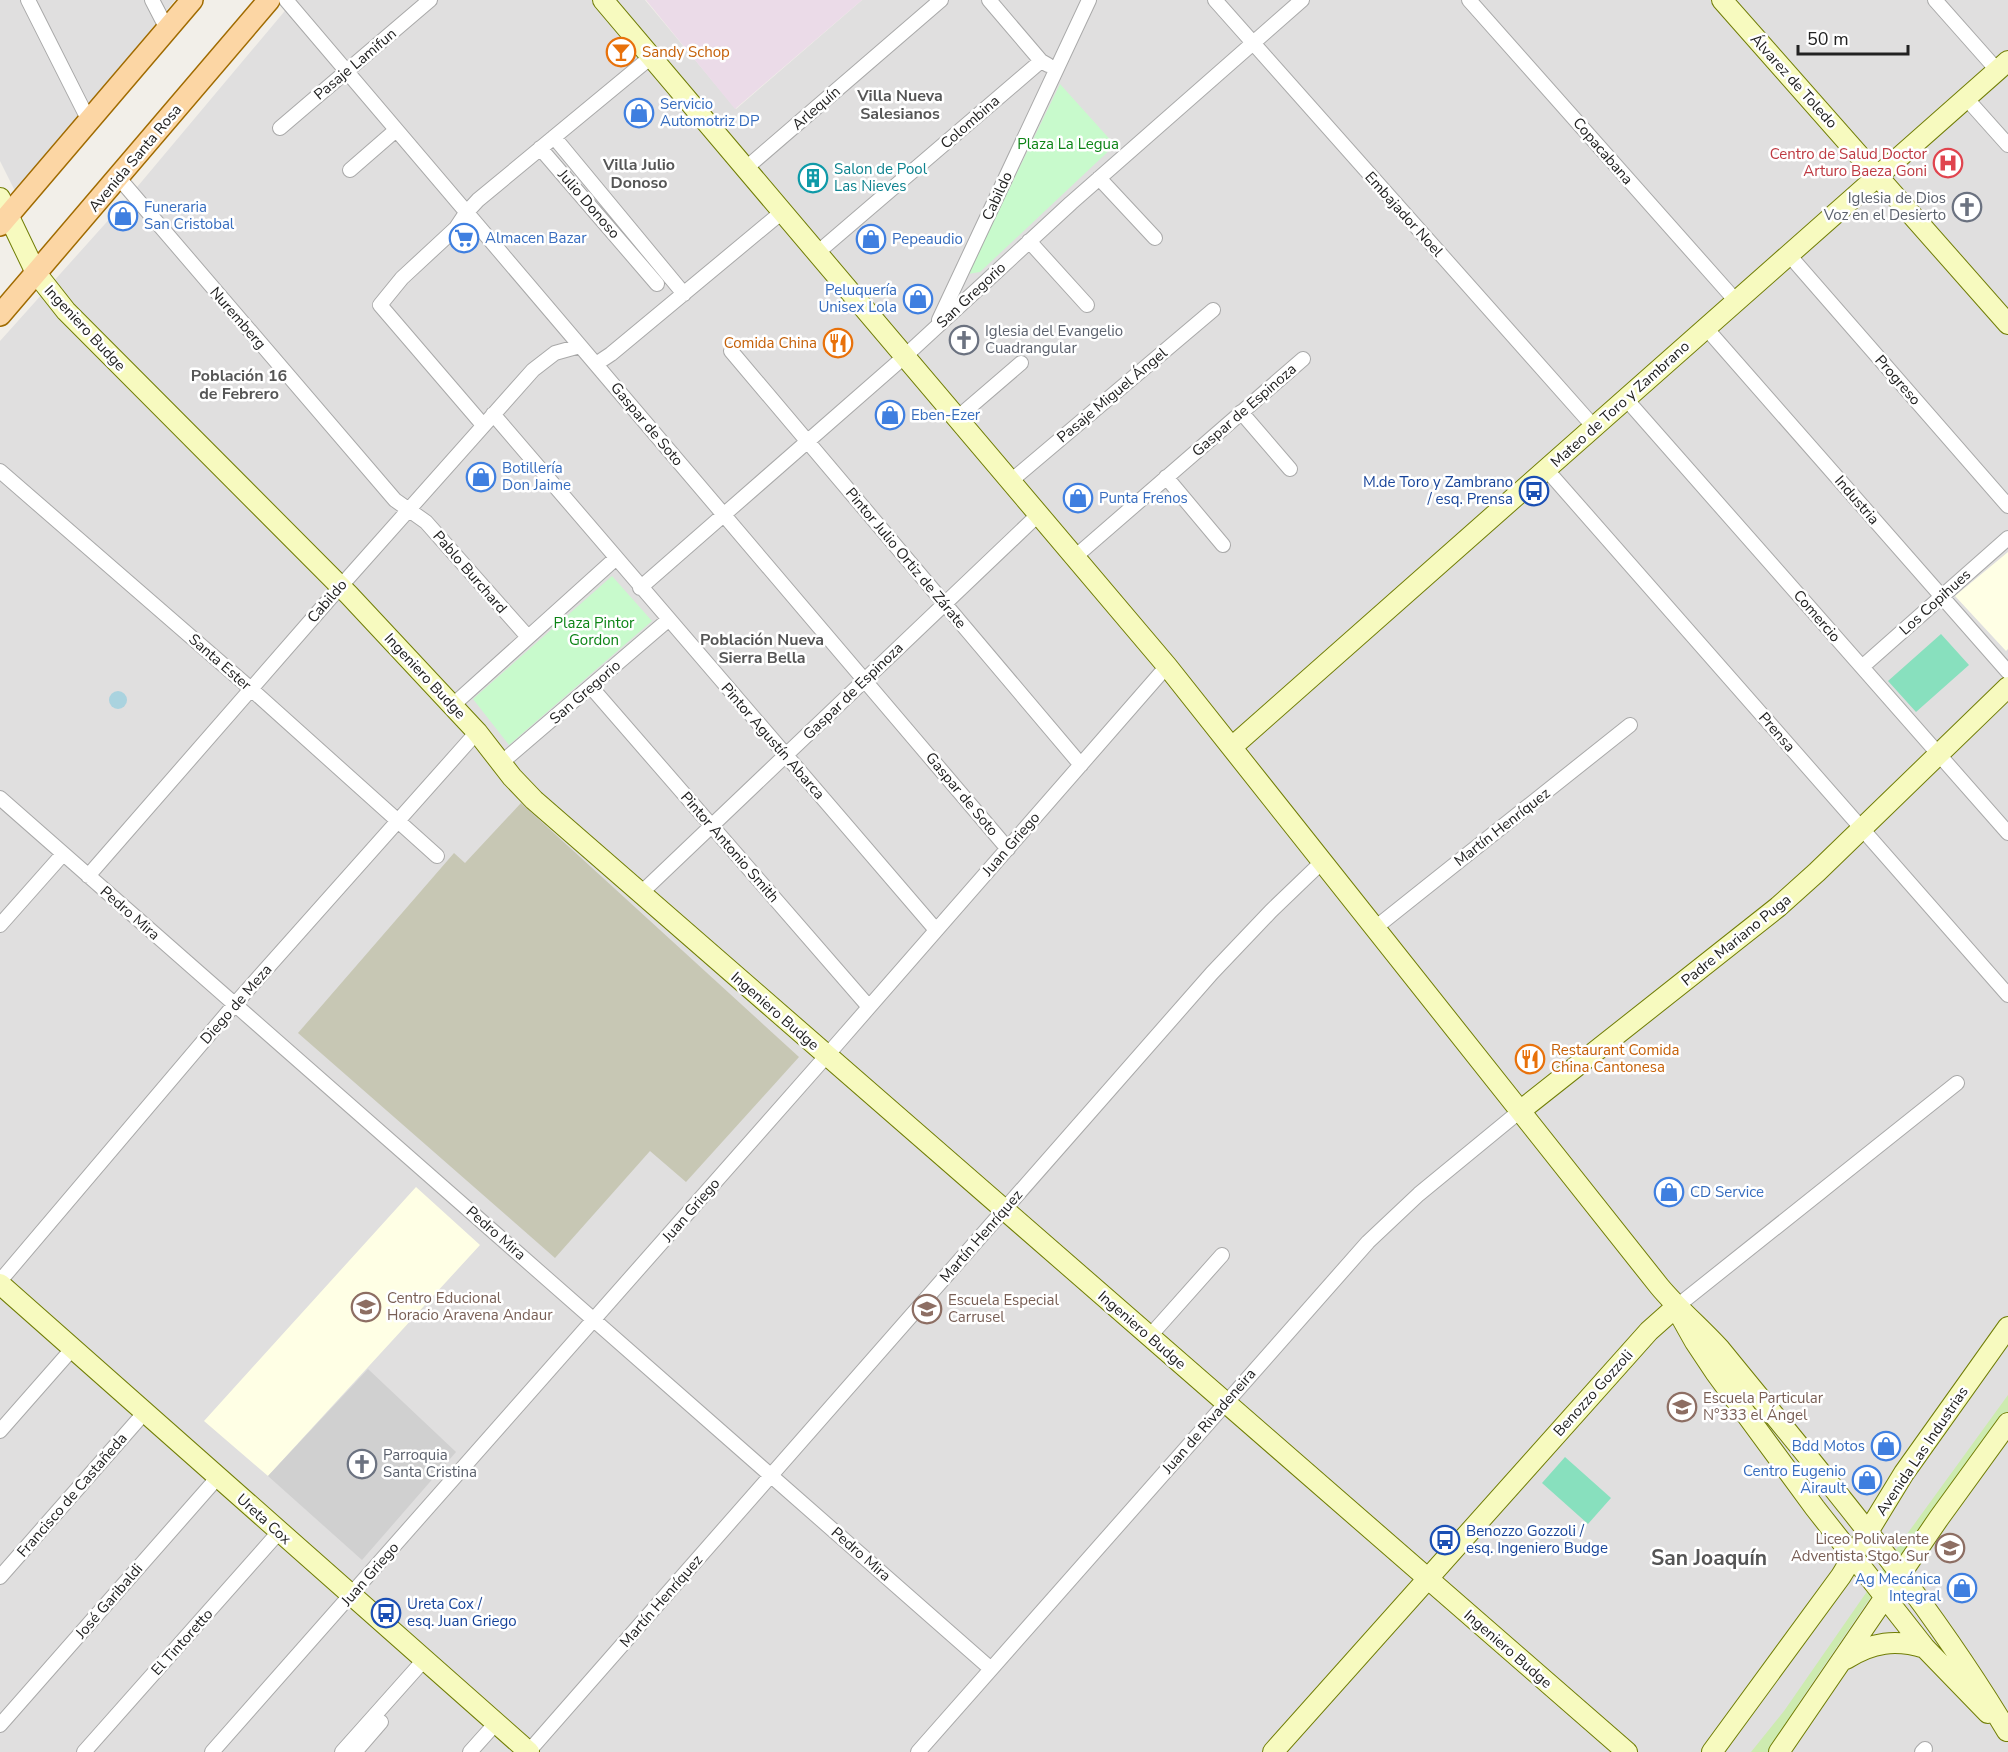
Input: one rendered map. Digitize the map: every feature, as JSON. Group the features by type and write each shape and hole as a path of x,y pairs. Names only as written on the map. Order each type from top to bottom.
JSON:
{"main road":[{"path":"3,212 89,121 192,0"},
{"name":"Avenida Santa Rosa","path":"0,315 269,0"}],"street":[{"path":"28,0 89,121"},
{"path":"152,0 167,29"},
{"name":"Gaspar de Soto","path":"286,0 1008,849"},
{"name":"Pasaje Lamifun","path":"280,128 430,0"},
{"path":"603,0 904,357 1040,513 1167,666 1676,1307 1715,1372 1815,1508 1885,1597 1926,1648 1976,1702 2008,1732"},
{"name":"Arlequín","path":"745,169 941,0"},
{"path":"989,0 1041,61 1056,70"},
{"name":"Cabildo","path":"936,327 1089,0"},
{"name":"Embajador Noel","path":"1215,0 1594,427"},
{"name":"San Gregorio","path":"640,588 904,357 1099,178 1302,0"},
{"name":"Copacabana","path":"1469,0 1736,301"},
{"name":"Álvarez de Toledo","path":"1722,0 1879,175 2008,324"},
{"path":"1935,0 2002,66"},
{"path":"483,425 380,305 402,278 456,228 478,200 651,57"},
{"name":"Colombina","path":"817,253 1041,61"},
{"name":"Mateo de Toro y Zambrano","path":"1232,747 2002,66"},
{"path":"1966,98 2008,145"},
{"path":"350,170 396,130"},
{"name":"Julio Donoso","path":"554,137 684,294"},
{"name":"Julio Donoso","path":"540,148 657,284"},
{"name":"Nuremberg","path":"118,177 395,500 408,510"},
{"path":"1099,178 1155,238"},
{"name":"Ingeniero Budge","path":"3,212 36,273 80,326 340,587 453,705 519,786 640,894 1627,1752"},
{"path":"596,364 782,212"},
{"path":"1029,242 1087,305"},
{"path":"637,260 648,250"},
{"name":"Progreso","path":"1789,255 2008,506"},
{"name":"Pasaje Miguel Ángel","path":"1012,480 1213,310"},
{"name":"Industria","path":"1706,328 2008,672"},
{"name":"Cabildo","path":"88,876 492,414 540,363 555,353 580,346"},
{"name":"Pintor Julio Ortiz de Zárate","path":"731,351 1081,765"},
{"name":"Gaspar de Espinoza","path":"1076,556 1303,359"},
{"path":"957,418 1021,363"},
{"name":"Comercio","path":"1626,399 2008,832"},
{"path":"1241,412 1290,469"},
{"name":"Pintor Agustín Abarca","path":"492,414 936,930"},
{"name":"Prensa","path":"1546,469 2008,995"},
{"name":"Santa Ester","path":"0,471 251,689 438,856"},
{"path":"1166,477 1223,545"},
{"name":"Pablo Burchard","path":"408,510 426,522 528,638"},
{"name":"Gaspar de Espinoza","path":"640,894 1040,513"},
{"name":"Los Copihues","path":"1862,667 2008,538"},
{"path":"453,705 615,559"},
{"name":"San Gregorio","path":"501,763 668,620"},
{"name":"Juan Griego","path":"212,1752 827,1056 1167,666"},
{"name":"Pintor Antonio Smith","path":"591,687 869,1007"},
{"path":"1939,754 2008,687"},
{"name":"Martín Henríquez","path":"1375,928 1630,725"},
{"name":"Diego de Meza","path":"0,1283 235,1005 477,732"},
{"name":"Padre Mariano Puga","path":"1520,1111 1778,907 1939,754"},
{"name":"Pedro Mira","path":"0,798 991,1669"},
{"path":"0,925 63,854"},
{"name":"Martín Henríquez","path":"529,1752 1003,1210 1241,942 1322,862"},
{"name":"Benozzo Gozzoli","path":"1273,1752 1649,1331 1676,1307 1958,1083"},
{"name":"Juan de Rivadeneira","path":"918,1752 1385,1224 1520,1111"},
{"path":"1149,1337 1222,1255"},
{"name":"Ureta Cox","path":"0,1283 529,1752"},
{"path":"1676,1307 1693,1320 1720,1348 1868,1533 1985,1694 2008,1732"},
{"name":"Avenida Las Industrias","path":"1712,1752 1825,1599 1927,1440 2008,1327"},
{"path":"0,1431 73,1348"},
{"name":"Francisco de Castañeda","path":"0,1577 145,1413"},
{"path":"1779,1752 1900,1574 2008,1423"},
{"name":"José Garibaldi","path":"0,1725 218,1477"},
{"name":"El Tintoretto","path":"84,1752 282,1535"},
{"name":"El Tintoretto","path":"96,1752 282,1535"},
{"path":"1841,1662 1863,1648 1884,1642 1906,1643 1926,1648"},
{"path":"342,1752 427,1663"},
{"path":"355,1752 427,1663"},
{"path":"470,1752 496,1723"}],"shaded area":[{"path":"0,0 175,0 47,156 15,191 0,161"},
{"path":"294,0 645,0 736,109 862,0 2008,0 2008,1752 0,1752 0,341 122,205"},
{"path":"646,0 862,0 735,109"},
{"path":"2008,552 2008,649 2006,651 1955,596"},
{"path":"521,803 799,1057 686,1182 650,1151 555,1258 298,1033 454,853 465,863"},
{"name":"Centro Educional Horacio Aravena Andaur","path":"416,1187 480,1245 268,1476 204,1421"},
{"name":"Parroquia Santa Cristina","path":"368,1369 456,1452 362,1560 268,1476"}],"green space":[{"name":"Plaza La Legua","path":"1060,84 1115,145 980,272 968,274"},
{"name":"Plaza Pintor Gordon","path":"612,576 652,621 509,745 473,699"},
{"path":"1941,634 1969,665 1916,712 1888,681"},
{"path":"2008,1395 2008,1411 1866,1604 1798,1704 1791,1723 1771,1752 1751,1752 1784,1711 1902,1541"},
{"path":"1565,1457 1611,1498 1588,1524 1542,1483"}],"water":[{"path":"118,691 124,694 127,700 124,706 118,709 112,706 109,700 112,694"}],"place":[{"name":"Sandy Schop","path":"621,52"},
{"name":"Servicio Automotriz DP","path":"639,113"},
{"name":"Centro de Salud Doctor Arturo Baeza Goni","path":"1948,163"},
{"name":"Salon de Pool Las Nieves","path":"813,178"},
{"name":"Iglesia de Dios Voz en el Desierto","path":"1967,207"},
{"name":"Funeraria San Cristobal","path":"123,216"},
{"name":"Almacen Bazar","path":"464,238"},
{"name":"Pepeaudio","path":"871,239"},
{"name":"Peluquería Unisex Lola","path":"918,299"},
{"name":"Iglesia del Evangelio Cuadrangular","path":"964,340"},
{"name":"Comida China","path":"838,343"},
{"name":"Eben-Ezer","path":"890,415"},
{"name":"Botillería Don Jaime","path":"481,477"},
{"name":"M.de Toro y Zambrano / esq. Prensa","path":"1534,491"},
{"name":"Punta Frenos","path":"1078,498"},
{"name":"Restaurant Comida China Cantonesa","path":"1530,1059"},
{"name":"CD Service","path":"1669,1192"},
{"name":"Centro Educional Horacio Aravena Andaur","path":"366,1307"},
{"name":"Escuela Especial Carrusel","path":"927,1309"},
{"name":"Escuela Particular N°333 el Ángel","path":"1682,1407"},
{"name":"Bdd Motos","path":"1886,1446"},
{"name":"Parroquia Santa Cristina","path":"362,1464"},
{"name":"Centro Eugenio Airault","path":"1867,1480"},
{"name":"Benozzo Gozzoli / esq. Ingeniero Budge","path":"1445,1540"},
{"name":"Liceo Polivalente Adventista Stgo. Sur","path":"1950,1548"},
{"name":"Ag Mecánica Integral","path":"1962,1588"},
{"name":"Ureta Cox / esq. Juan Griego","path":"386,1613"}],"district":[{"name":"Villa Nueva Salesianos","path":"900,105"},
{"name":"Villa Julio Donoso","path":"639,174"},
{"name":"Población 16 de Febrero","path":"239,385"},
{"name":"Población Nueva Sierra Bella","path":"762,649"},
{"name":"San Joaquín","path":"1709,1558"}]}
